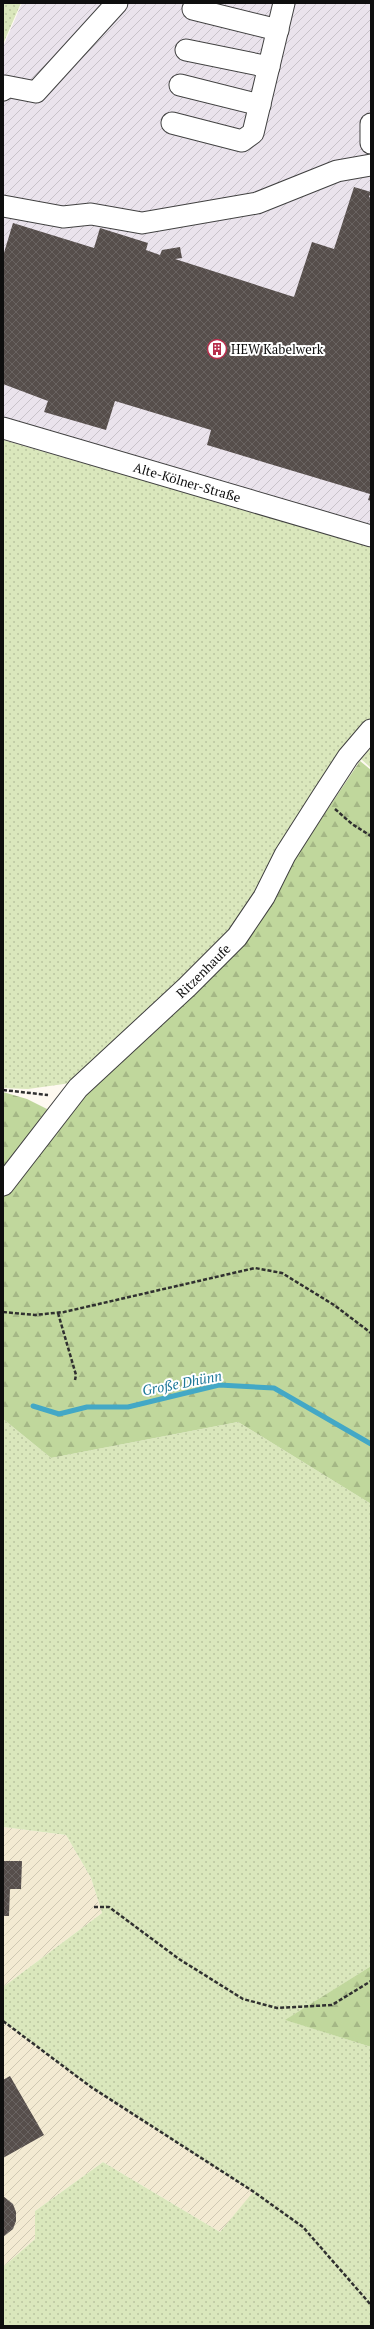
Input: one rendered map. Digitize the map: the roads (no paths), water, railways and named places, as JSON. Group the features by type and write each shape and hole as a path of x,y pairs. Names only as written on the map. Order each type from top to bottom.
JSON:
{"street":[{"path":"3,90 5,86 36,92 117,3"},
{"path":"172,123 242,141 253,133 284,3"},
{"path":"193,9 278,30"},
{"path":"186,50 269,67"},
{"path":"180,85 260,105"},
{"path":"371,124 371,143"},
{"path":"3,206 63,217 91,214 142,223 257,203 337,171 371,165"},
{"name":"Alte-Kölner-Straße","path":"3,428 371,536"},
{"name":"Ritzenhaufe","path":"3,1185 78,1088 187,987 237,937 264,897 286,855 322,797 348,757 371,730"}],"waterway":[{"name":"Große Dhünn","path":"33,1406 59,1414 87,1407 128,1407 219,1385 274,1388 371,1444"}],"place":[{"name":"HEW Kabelwerk","path":"217,349"}]}
